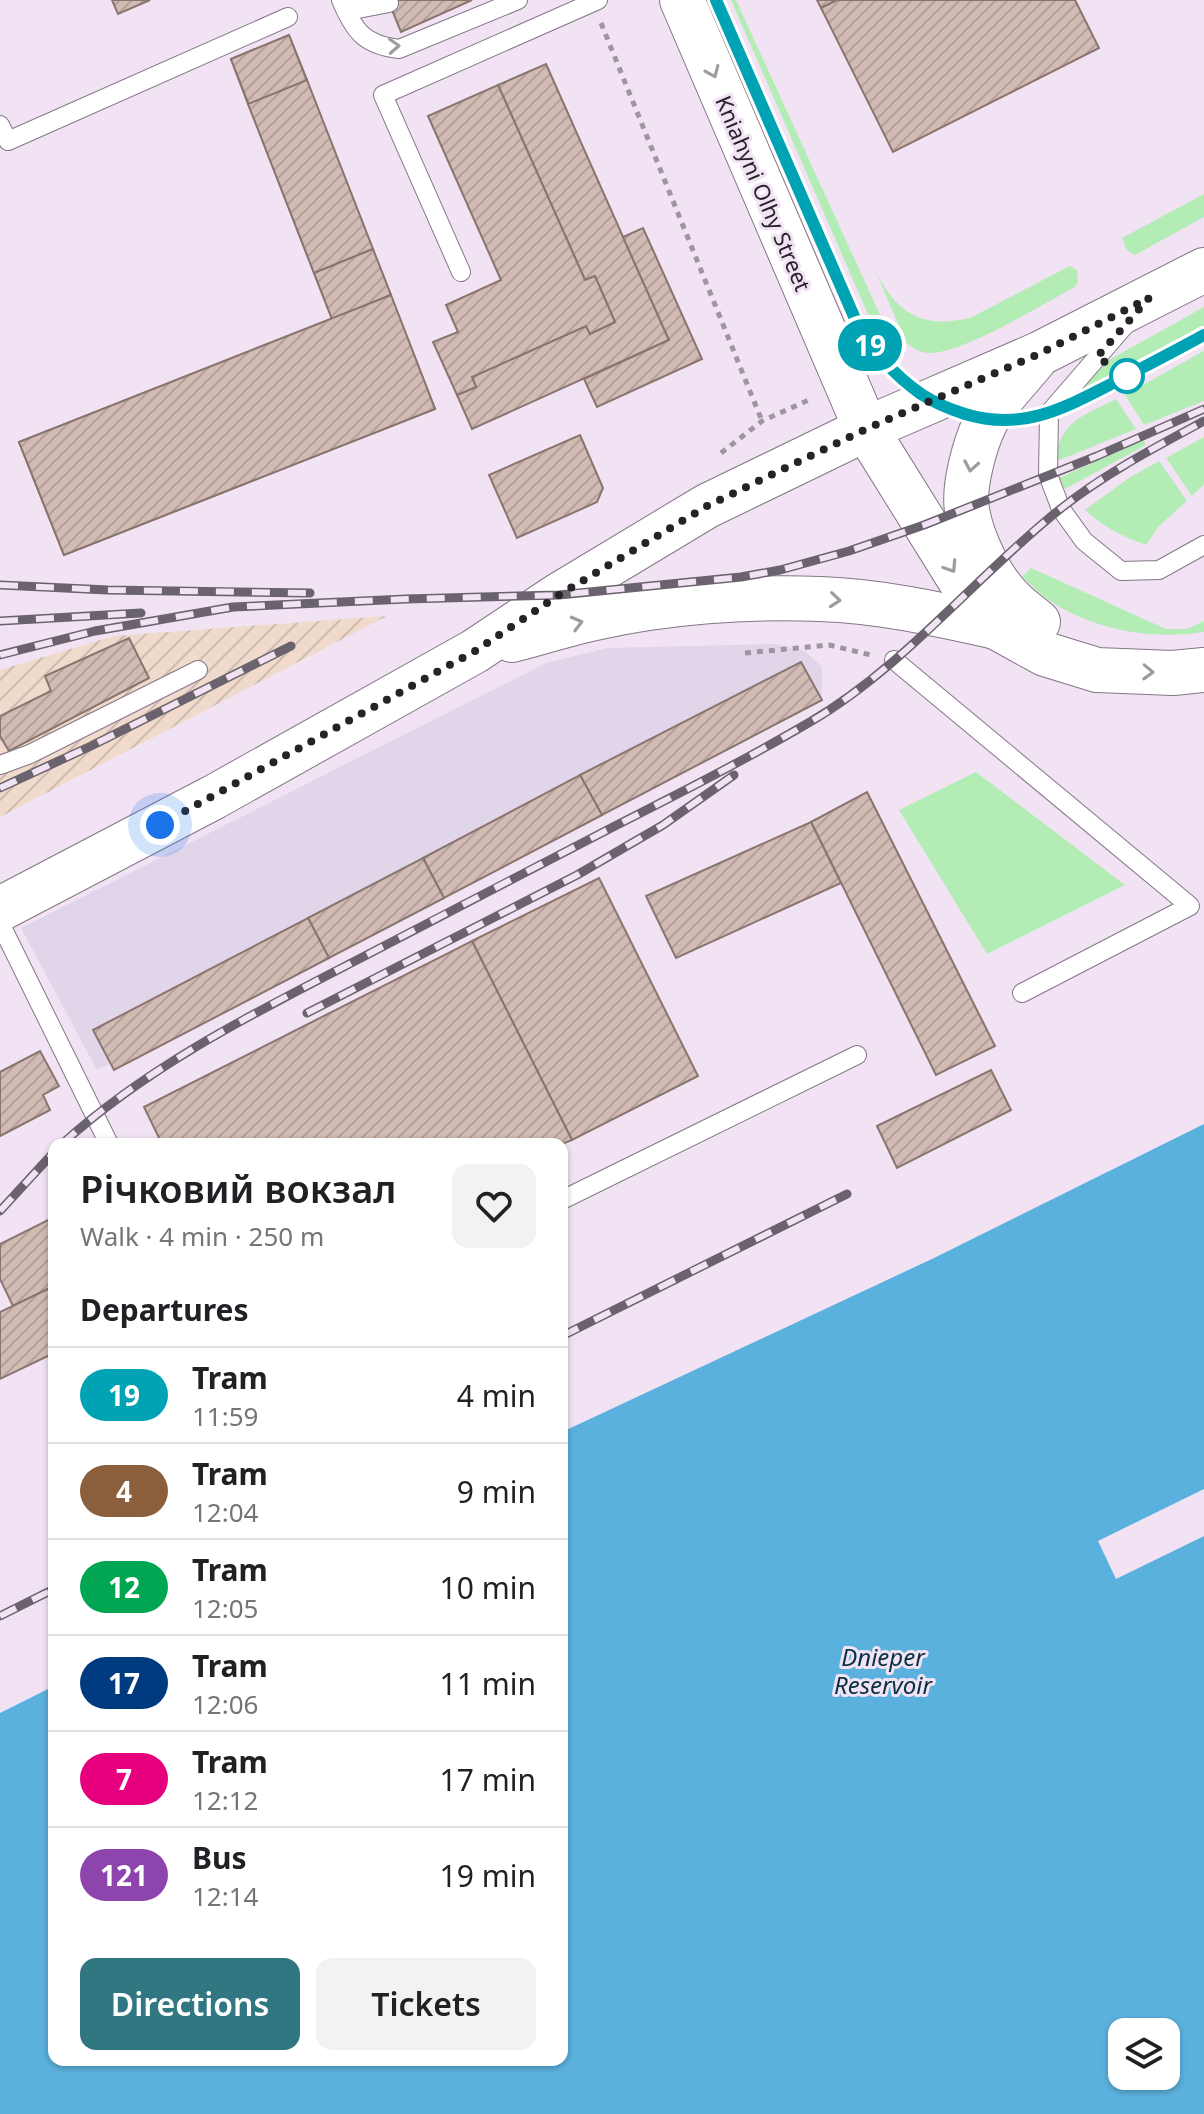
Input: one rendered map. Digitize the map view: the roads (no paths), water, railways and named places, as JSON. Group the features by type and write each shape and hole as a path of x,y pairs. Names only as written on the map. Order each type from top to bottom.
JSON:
{"main road":[{"name":"Kniahyni Olhy Street","path":"682,0 866,429 968,593 996,627"},
{"path":"0,909 214,797 475,651 559,595 707,506 866,429 1039,354 1204,270"},
{"path":"1039,354 987,419 971,464 966,508 983,556 1012,601 1097,670"},
{"path":"475,651 595,618 653,608 742,600 821,599 912,609 996,627 1045,654 1097,670 1173,673 1204,670"}],"lane":[{"path":"342,0 350,22 367,40 380,47 399,49 518,0"},
{"path":"342,0 358,9 389,3"},
{"path":"461,272 383,95 596,1"},
{"path":"0,125 8,141 288,17"},
{"path":"1149,298 1049,413 1048,475 1061,509 1084,541 1121,571 1159,570 1204,545"},
{"path":"894,660 1190,906 1022,993"},
{"path":"0,765 30,754 198,670"},
{"path":"0,923 106,1138"},
{"path":"568,1197 857,1055"}],"water":[{"name":"Dnieper Reservoir","path":"1204,1124 1204,2114 0,2114 0,1713 48,1689 48,2066 568,2066 568,1429 934,1258"}],"tram line":[{"path":"716,0 856,321 884,361 921,394 965,414 986,419 1026,419 1080,400 1204,335"},
{"name":"19","path":"716,0 847,304 864,336 887,366 930,400 961,413 998,421 1037,417 1082,400 1204,335"}],"railway":[{"path":"0,655 95,631 233,607 559,595 741,577 780,570 849,551 924,525 1097,456 1204,409"},
{"path":"69,1138 166,1065 241,1021 810,722 844,700 908,649 1028,536 1076,497 1111,473 1204,421"},
{"path":"0,585 310,593"},
{"path":"0,621 141,613"},
{"path":"0,788 291,646"},
{"path":"307,1013 577,875 663,825 734,775"},
{"path":"0,1211 48,1159"},
{"path":"568,1333 847,1194"},
{"path":"0,1616 48,1592"}]}
